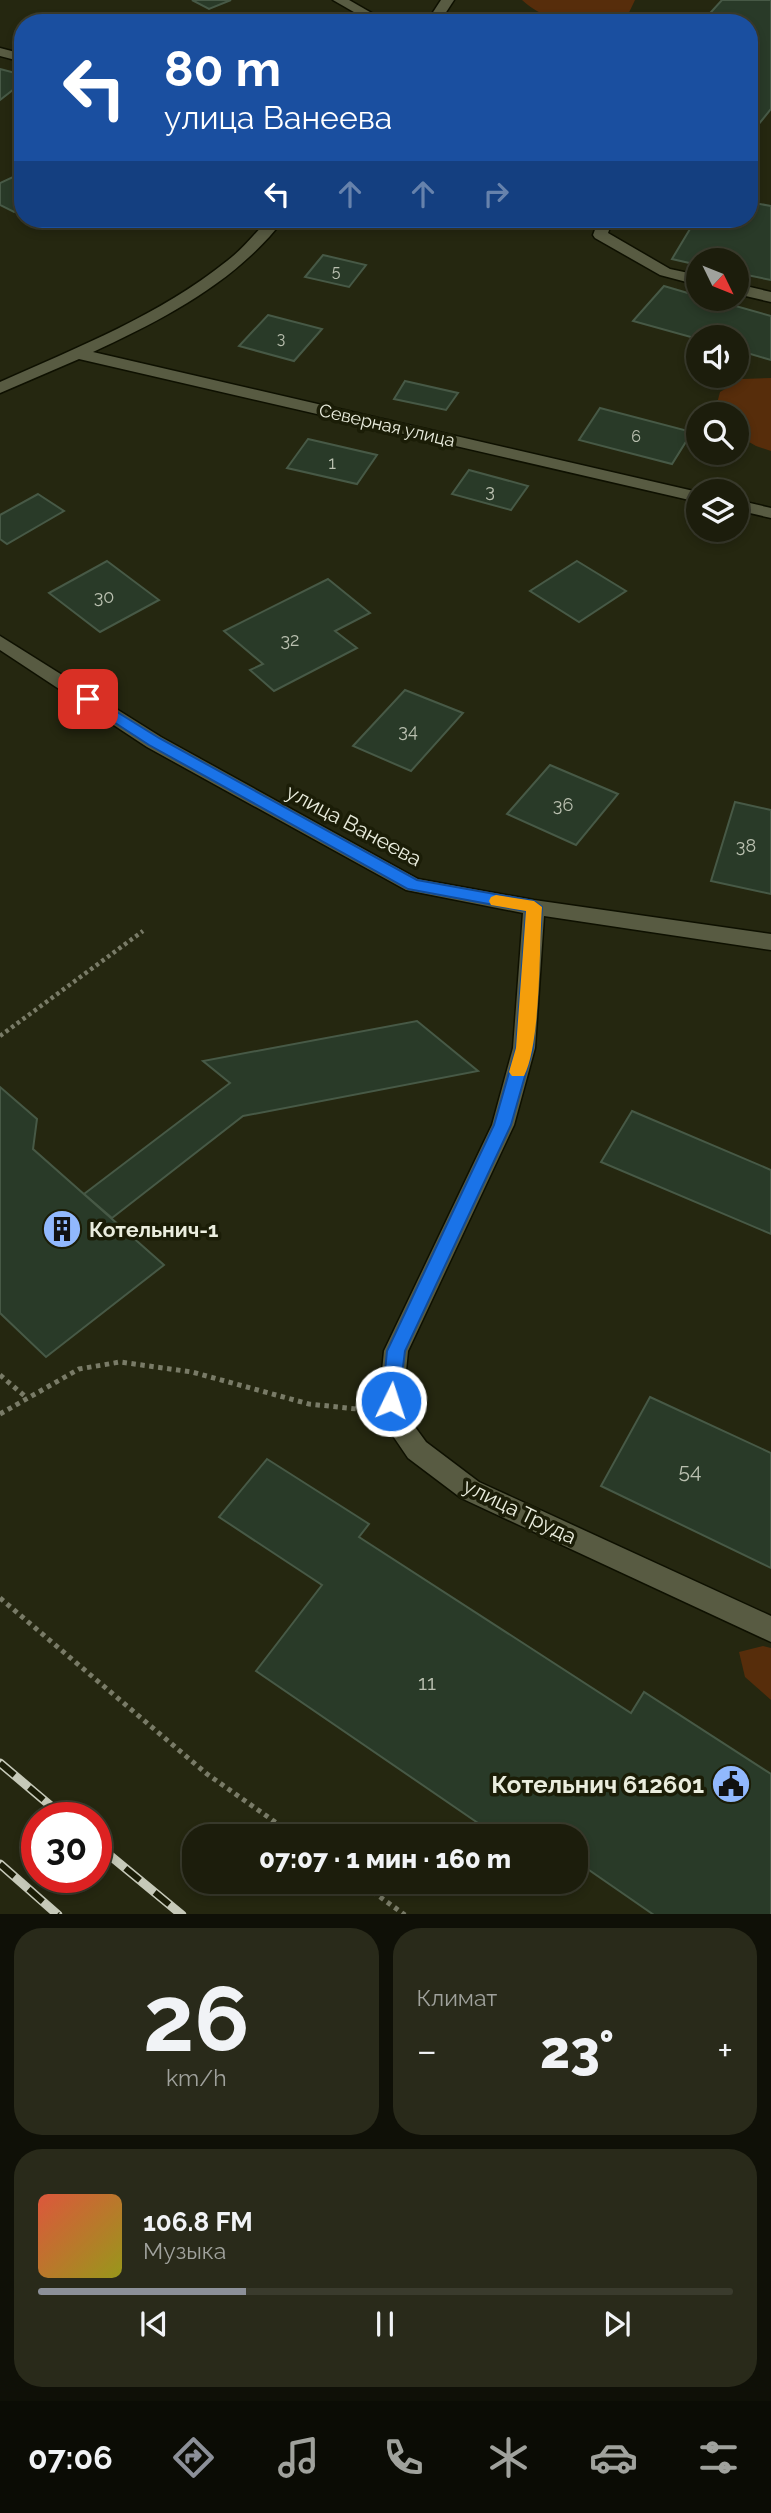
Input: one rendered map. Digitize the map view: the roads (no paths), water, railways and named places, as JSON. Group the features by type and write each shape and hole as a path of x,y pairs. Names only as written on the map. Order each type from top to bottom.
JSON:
{"street":[{"path":"339,0 366,14"},
{"path":"0,388 76,353 196,290 233,264 268,228"},
{"path":"603,228 600,235 665,272 686,277"},
{"path":"749,292 771,297"},
{"name":"Северная улица","path":"76,353 686,494"},
{"path":"749,508 771,513"},
{"name":"улица Ванеева","path":"0,642 154,742 413,885 534,907 771,942"},
{"name":"улица Труда","path":"534,907 524,1048 503,1125 396,1351 391,1401 400,1425 417,1450 470,1490 771,1629"}],"railway":[{"path":"0,1763 46,1802"},
{"path":"112,1857 181,1914"},
{"path":"0,1864 57,1914"}],"place":[{"name":"Котельнич-1","path":"62,1229"},
{"name":"Котельнич 612601","path":"731,1784"}]}
